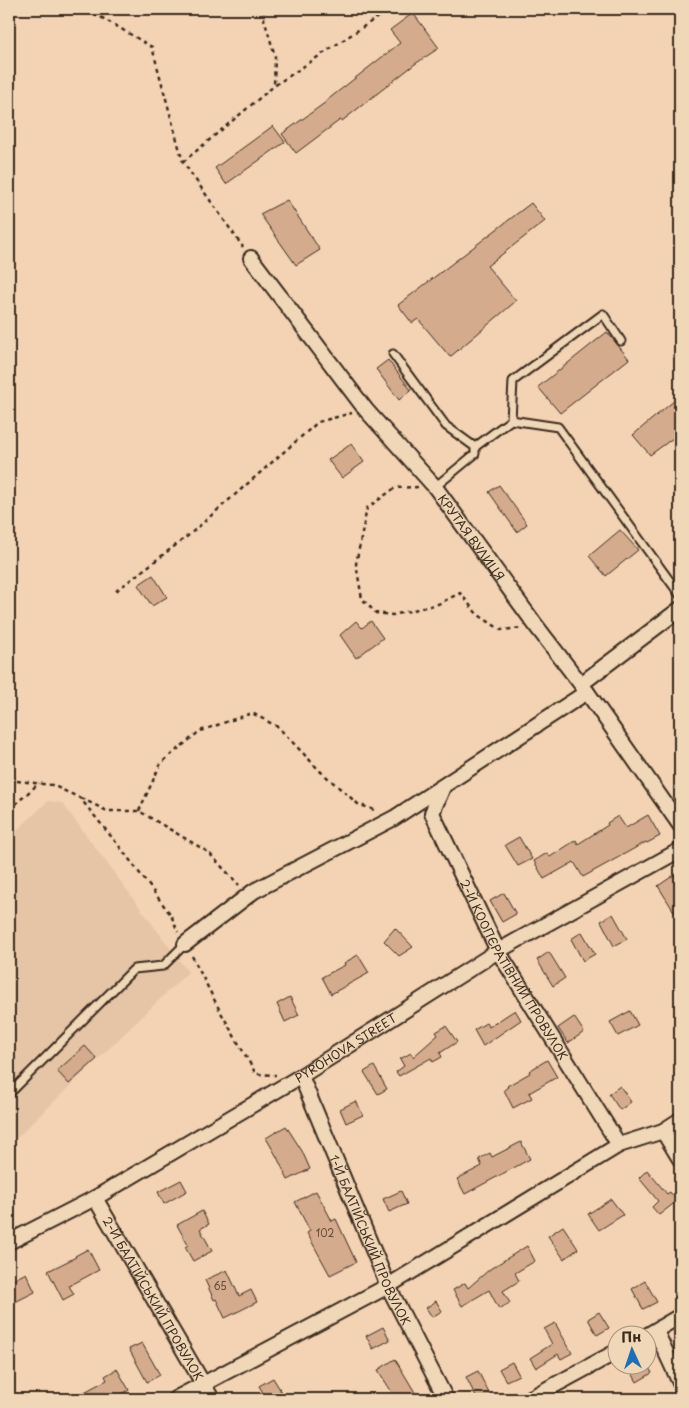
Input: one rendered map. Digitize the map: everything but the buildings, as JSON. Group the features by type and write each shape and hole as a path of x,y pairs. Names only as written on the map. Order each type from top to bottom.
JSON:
{"street":[{"name":"КРУТАЯ ВУЛИЦЯ","path":"251,258 366,410 435,487 584,688 679,821"},
{"path":"185,944 254,892 394,818 443,786 584,688 680,609"},
{"name":"2-Й КООПЄРАТІВНИЙ ПРОВУЛОК","path":"443,786 432,813 498,951 619,1145"},
{"name":"PYROHOVA STREET","path":"9,1242 94,1198 301,1076 498,951 680,850"},
{"name":"1-Й БАЛТІЙСЬКИЙ ПРОВУЛОК","path":"301,1076 388,1286 446,1399"},
{"path":"174,1399 388,1286 619,1145 663,1131 680,1120"},
{"path":"663,1131 680,1159"},
{"name":"2-Й БАЛТІЙСЬКИЙ ПРОВУЛОК","path":"94,1198 212,1399"},
{"path":"656,1330 680,1316"},
{"path":"656,1342 680,1383"},
{"path":"529,1399 606,1357"}],"lane":[{"path":"511,420 513,381 603,314 621,341"},
{"path":"393,354 446,426 475,447"},
{"path":"475,447 511,420 558,427 680,595"},
{"path":"435,487 475,454 475,447"},
{"path":"9,1094 134,969 163,966 185,944"}],"path":[{"path":"90,9 152,47 183,162 251,258"},
{"path":"264,9 264,20 275,56 274,86"},
{"path":"183,162 274,86 390,9"},
{"path":"116,591 188,535 318,422 366,410"},
{"path":"435,487 395,488 367,508 356,564 362,599 376,613 393,615 438,604 460,593 477,614 501,630 537,627"},
{"path":"139,811 161,763 200,731 252,713 278,727 320,771 358,804 394,818"},
{"path":"9,780 52,785 107,812 139,811 208,852 237,884 254,892"},
{"path":"9,810 39,784"},
{"path":"80,798 171,915 220,1011 256,1074 301,1076"}],"shaded area":[{"path":"48,801 62,803 188,972 9,1145 9,838"}]}
